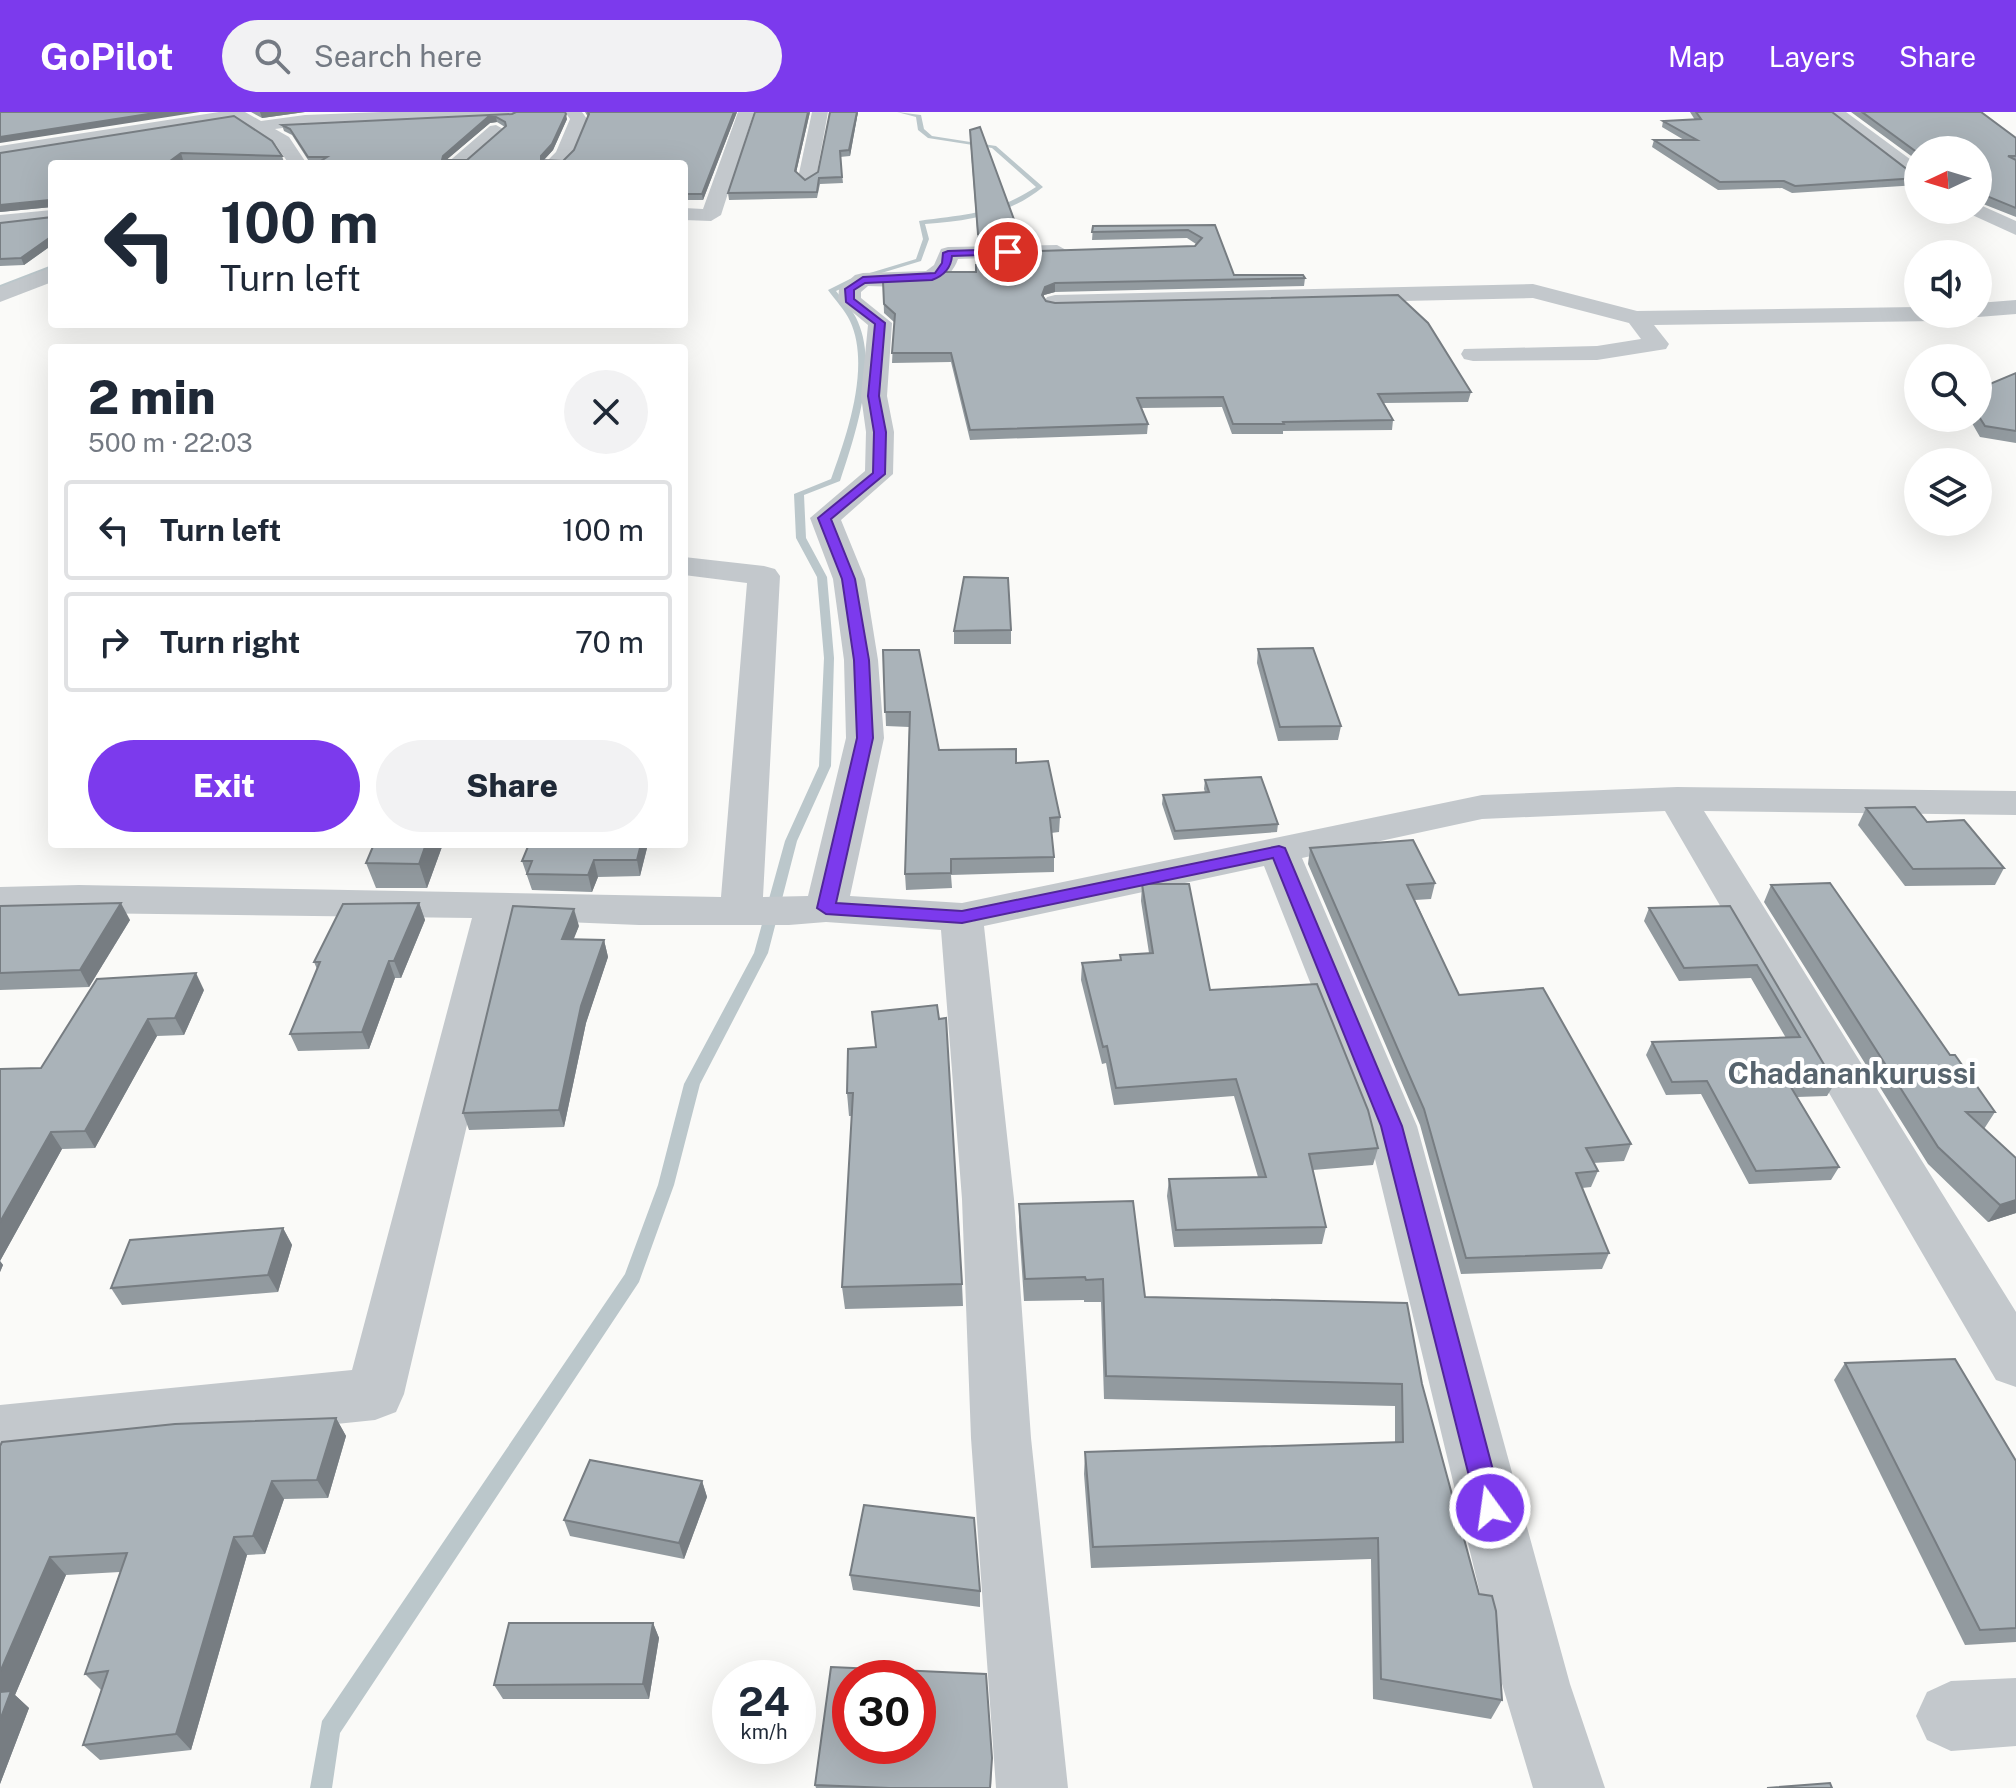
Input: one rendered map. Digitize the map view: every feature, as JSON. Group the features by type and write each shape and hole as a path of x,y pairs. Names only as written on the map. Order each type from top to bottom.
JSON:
{"street":[{"path":"259,126 305,120 513,112"},
{"path":"557,160 564,154 579,119 573,112"},
{"path":"688,214 711,215 746,112"},
{"path":"807,178 820,112"},
{"path":"1835,112 1904,164"},
{"path":"0,151 236,113 283,141 295,160"},
{"path":"460,160 496,130"},
{"path":"83,136 98,153"},
{"path":"0,221 48,216"},
{"path":"1992,217 2016,229"},
{"path":"808,910 865,738 861,660 849,579 825,518 879,474 880,432 874,396 880,323 849,300 850,289 863,280 938,275 947,263 948,253 1091,250"},
{"path":"0,271 44,274"},
{"path":"0,295 44,274"},
{"path":"1055,302 1533,291 1637,318 1904,314"},
{"path":"1992,309 2016,307"},
{"path":"1473,354 1597,353 1657,344 1637,318"},
{"path":"688,566 764,576 741,911"},
{"path":"1677,799 2016,1362"},
{"path":"0,901 79,899 808,910 962,917 1482,807 1677,799 2016,803"},
{"path":"1279,851 1392,1126 1536,1684 1569,1788"},
{"path":"0,1432 375,1394 497,905"},
{"path":"962,917 988,1199 1001,1438 1032,1788"}],"building":[{"path":"0,112 161,112 0,137"},
{"path":"516,112 566,114 541,160 467,160 506,126 496,117 488,117 442,160 322,160 327,157 308,157 290,129 282,125"},
{"path":"588,112 734,112 702,194 688,194 688,160 564,160 574,150"},
{"path":"755,112 808,112 795,171 805,180 818,172 830,112 857,112 849,150 840,151 842,177 819,178 817,192 728,193"},
{"path":"1696,112 1832,112 1904,167 1904,179 1795,186 1784,181 1720,182 1654,140 1697,140 1663,121 1701,119"},
{"path":"1862,112 1981,112 2016,138 2016,156 2008,156 2016,160 2016,208 1992,198 1992,136 1904,136 1904,143"},
{"path":"234,116 272,141 282,156 181,153 171,160 48,160 48,200 0,205 0,153"},
{"path":"980,127 1019,233 978,234 970,130"},
{"path":"48,217 48,239 21,258 0,259 0,223"},
{"path":"1215,225 1234,275 1303,275 1305,278 1055,283 1045,287 1042,295 1046,301 1055,303 1398,295 1428,323 1471,392 1378,394 1393,420 1233,424 1223,397 1137,398 1148,424 970,430 951,353 892,353 895,314 884,304 883,281 920,280 944,272 976,272 976,265 980,265 979,253 1195,246 1202,238 1188,230 1092,232 1093,226"},
{"path":"2016,373 2016,431 1992,427 1992,383"},
{"path":"964,577 1008,578 1011,630 954,631"},
{"path":"1313,648 1341,726 1280,727 1258,649"},
{"path":"883,650 919,650 939,750 1016,749 1016,763 1048,761 1060,817 1050,818 1054,857 951,859 951,873 905,874 910,712 885,712"},
{"path":"1261,777 1278,824 1175,831 1163,795 1209,792 1205,780"},
{"path":"1915,807 1927,822 1964,820 2004,868 1913,869 1866,808"},
{"path":"1413,840 1435,883 1407,885 1459,995 1543,988 1631,1144 1586,1148 1598,1171 1576,1173 1609,1253 1466,1258 1424,1109 1310,848"},
{"path":"372,848 425,848 419,864 366,863"},
{"path":"527,848 640,848 637,860 594,860 588,875 527,874 532,861 522,861"},
{"path":"1830,883 1950,1055 1955,1055 1995,1112 1966,1112 2016,1158 2016,1200 2000,1205 1938,1147 1771,885"},
{"path":"1142,884 1189,884 1210,990 1317,984 1368,1110 1378,1148 1309,1154 1326,1227 1176,1230 1169,1179 1266,1177 1236,1079 1116,1088 1082,963 1121,960 1120,955 1153,953"},
{"path":"121,903 80,970 0,973 0,906"},
{"path":"419,903 394,961 389,961 362,1032 290,1034 320,962 314,962 343,904"},
{"path":"513,906 574,909 562,939 604,940 581,1006 559,1110 463,1113"},
{"path":"1730,906 1835,1083 1789,1084 1839,1167 1756,1171 1707,1081 1672,1082 1652,1042 1800,1037 1757,965 1684,968 1649,908"},
{"path":"196,973 175,1018 148,1019 85,1131 51,1132 0,1222 0,1069 41,1068 97,979"},
{"path":"937,1005 939,1019 946,1018 962,1284 842,1287 853,1093 847,1093 848,1049 876,1047 872,1012"},
{"path":"1133,1201 1145,1297 1407,1303 1422,1384 1479,1594 1492,1596 1496,1611 1502,1700 1381,1679 1378,1538 1093,1547 1085,1452 1403,1442 1402,1384 1106,1376 1103,1279 1025,1279 1019,1204"},
{"path":"283,1228 268,1275 111,1288 130,1240"},
{"path":"1955,1359 2016,1461 2016,1628 1980,1630 1845,1363"},
{"path":"336,1418 317,1480 272,1481 253,1536 234,1537 176,1734 83,1745 108,1671 85,1674 127,1553 50,1557 0,1672 2,1442 175,1424"},
{"path":"590,1460 702,1481 679,1543 564,1520"},
{"path":"864,1505 974,1518 980,1591 850,1575"},
{"path":"509,1623 653,1623 643,1684 494,1685"},
{"path":"831,1667 832,1764 936,1764 936,1672 986,1674 992,1758 990,1788 815,1785"},
{"path":"11,1691 0,1720 0,1692"},
{"path":"1830,1783 1832,1788 1767,1788"}],"waterway":[{"path":"321,1788 330,1729 633,1277 666,1185 692,1084 761,953 791,841 825,766 829,658 822,577 801,538 799,494 835,481 853,424 862,358 854,321 832,290 919,260 926,239 921,222 984,215 1011,205 1040,187 994,147 930,137 921,130 919,116 900,112"},
{"path":"0,287 48,269"}],"district":[{"name":"Chadanankurussi","path":"1852,1074"}],"route":[{"path":"1008,252 948,253 947,263 938,275 863,280 850,289 849,300 880,323 874,396 880,432 879,474 825,518 849,579 861,660 865,738 826,908 962,917 1279,851 1392,1126 1490,1508"}]}
